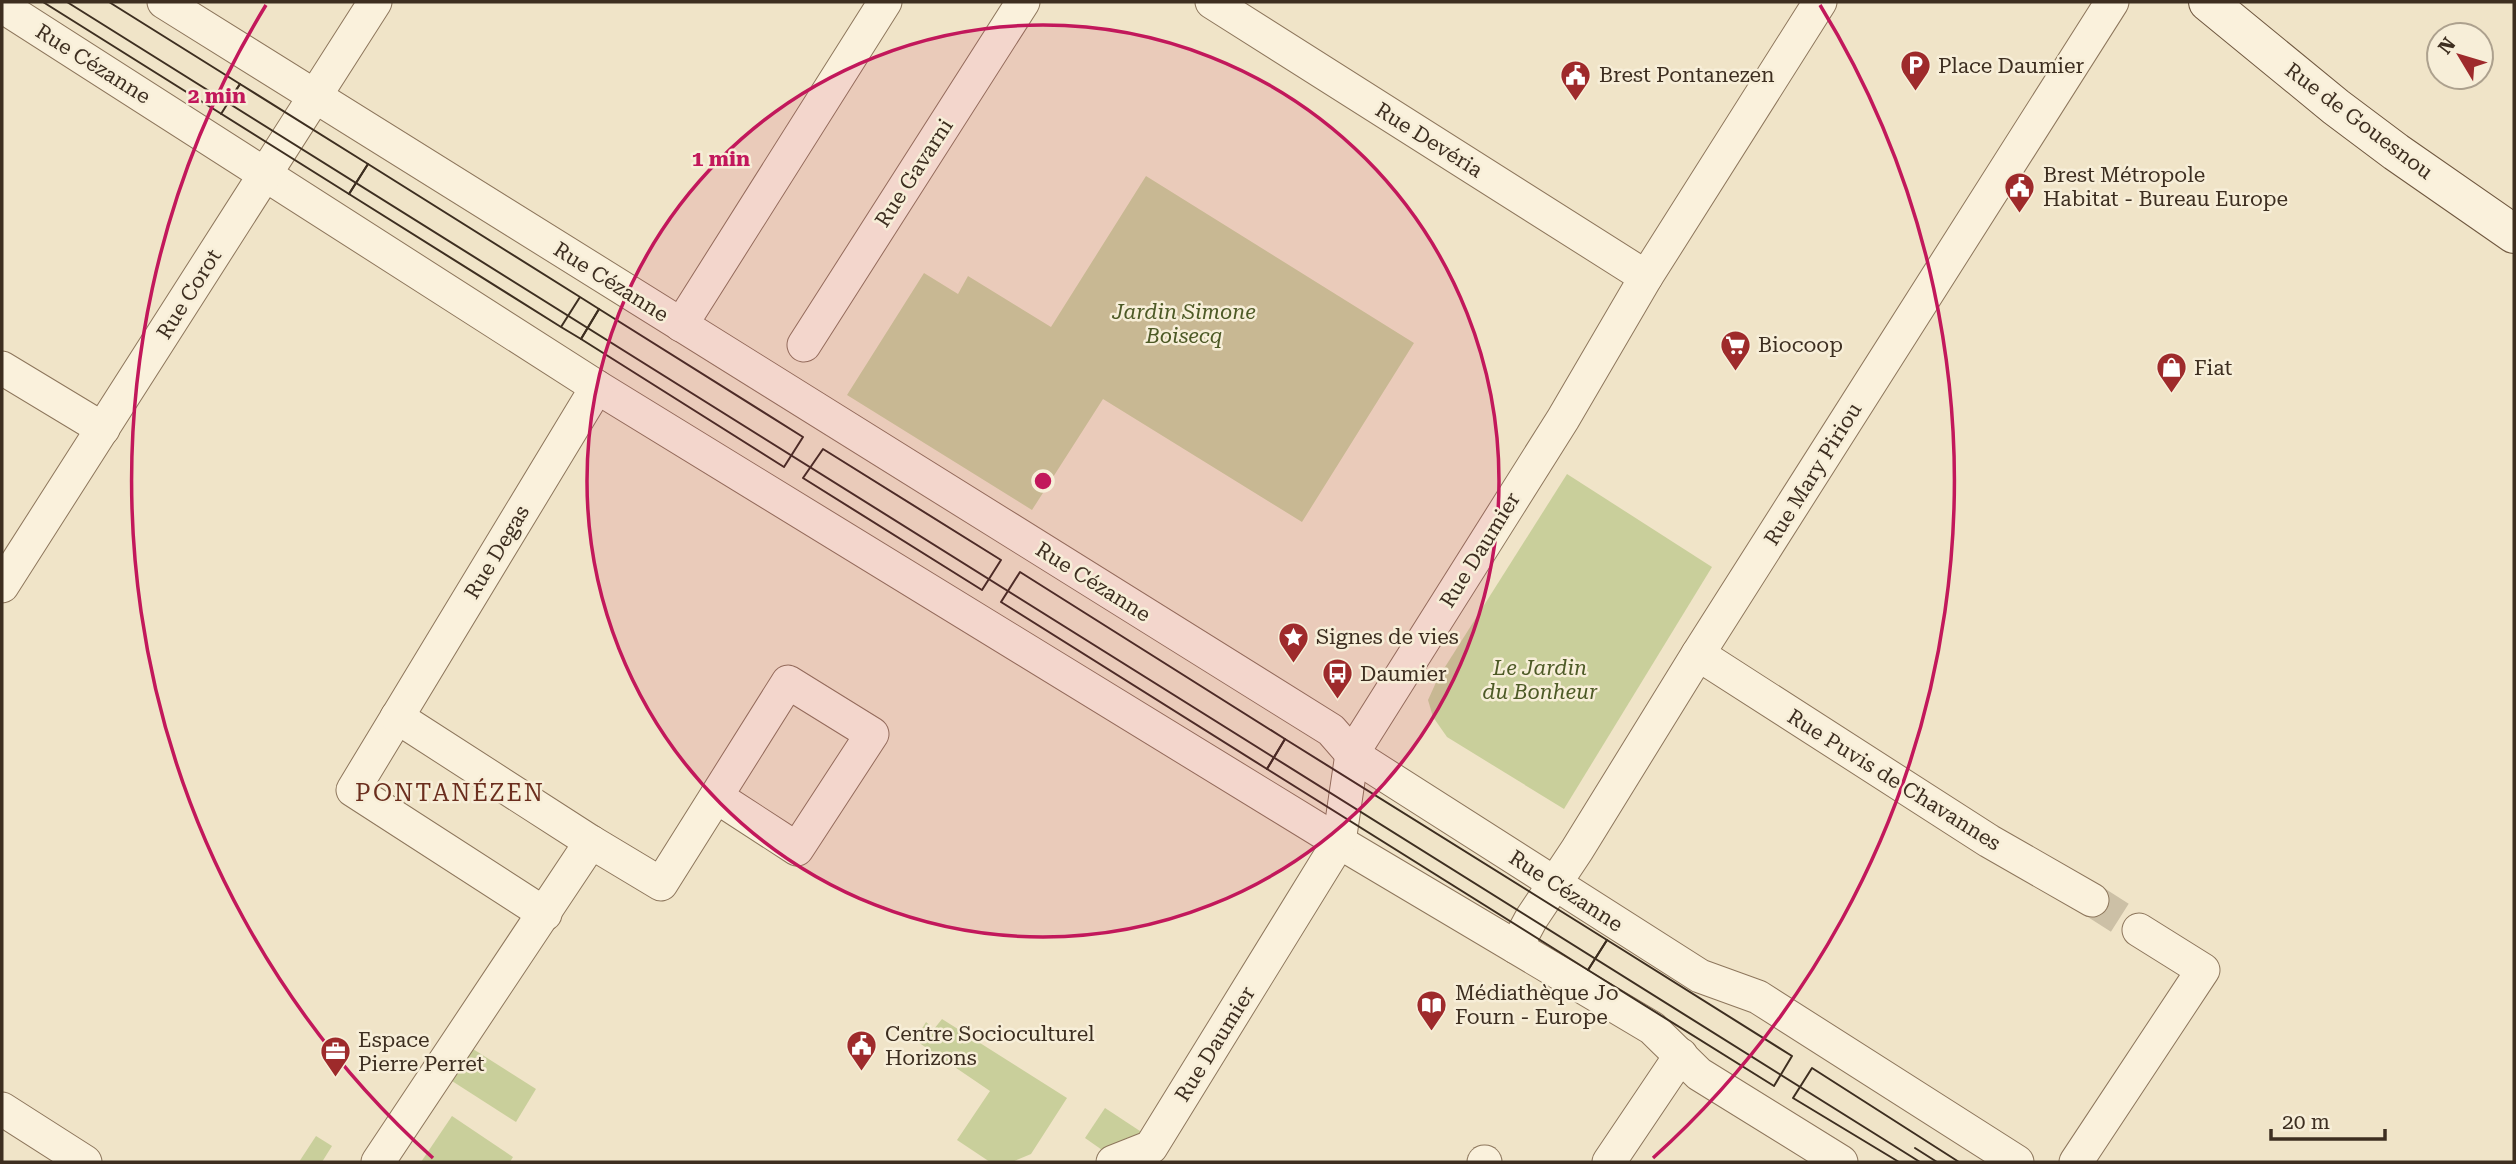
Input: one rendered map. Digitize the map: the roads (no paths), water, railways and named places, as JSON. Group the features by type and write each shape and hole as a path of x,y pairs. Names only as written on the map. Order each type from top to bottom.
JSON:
{"street":[{"name":"Rue Cézanne","path":"164,2 1331,730 1352,754 1700,976 1758,997 2017,1162"},
{"name":"Rue Corot","path":"2,586 374,2"},
{"path":"681,325 885,2"},
{"name":"Rue Gavarni","path":"804,345 1023,2"},
{"name":"Rue Devéria","path":"1212,2 1646,277"},
{"name":"Rue Daumier","path":"1113,1162 1151,1147 1339,842 1352,754 1563,419 1646,277 1820,2"},
{"name":"Rue Mary Piriou","path":"1516,947 1698,654 2112,2"},
{"name":"Rue de Gouesnou","path":"2208,2 2366,130 2514,234"},
{"name":"Rue Cézanne","path":"2,6 597,387 1339,842 1652,1028 1699,1074 1841,1162"},
{"path":"2,368 103,429"},
{"name":"Rue Degas","path":"545,914 353,790 597,387"},
{"name":"Rue Puvis de Chavannes","path":"1698,654 1989,841 2092,900"},
{"path":"397,717 661,884 788,681 872,734 797,849 717,797"},
{"path":"378,1162 592,842"},
{"path":"2076,1162 2203,970 2139,930"},
{"path":"1609,1162 1681,1055"},
{"path":"2,1109 85,1162"}],"tunnel":[{"path":"2092,900 2139,930"}],"tram line":[{"path":"43,2 349,194 368,164 240,84 221,114"},
{"path":"67,2 1920,1162"},
{"path":"109,2 240,84 236,90"},
{"path":"561,327 580,297 368,164 349,194 561,327 581,339 599,309 580,297 561,327"},
{"path":"599,309 803,437 784,467 581,339 599,309"},
{"path":"823,449 1001,560 982,590 803,478 823,449"},
{"path":"1020,572 1285,739 1267,769 1001,602 1020,572"},
{"path":"1285,739 1607,940 1588,970 1267,769 1285,739"},
{"path":"1607,940 1792,1056 1774,1086 1588,970 1607,940"},
{"path":"1899,1162 1793,1098 1812,1068 1959,1162"},
{"path":"1915,1148 1937,1162"}],"place":[{"name":"Place Daumier","path":"1915,93"},
{"name":"Brest Pontanezen","path":"1576,102"},
{"name":"Brest Métropole Habitat - Bureau Europe","path":"2020,214"},
{"name":"Biocoop","path":"1735,372"},
{"name":"Fiat","path":"2171,395"},
{"name":"Signes de vies","path":"1293,664"},
{"name":"Daumier","path":"1337,701"},
{"name":"Médiathèque Jo Fourn - Europe","path":"1432,1032"},
{"name":"Centre Socioculturel Horizons","path":"862,1073"},
{"name":"Espace Pierre Perret","path":"335,1079"}],"district":[{"name":"PONTANÉZEN","path":"450,793"}],"park label":[{"name":"Jardin Simone Boisecq","path":"1184,324"},
{"name":"Le Jardin du Bonheur","path":"1540,680"}]}
